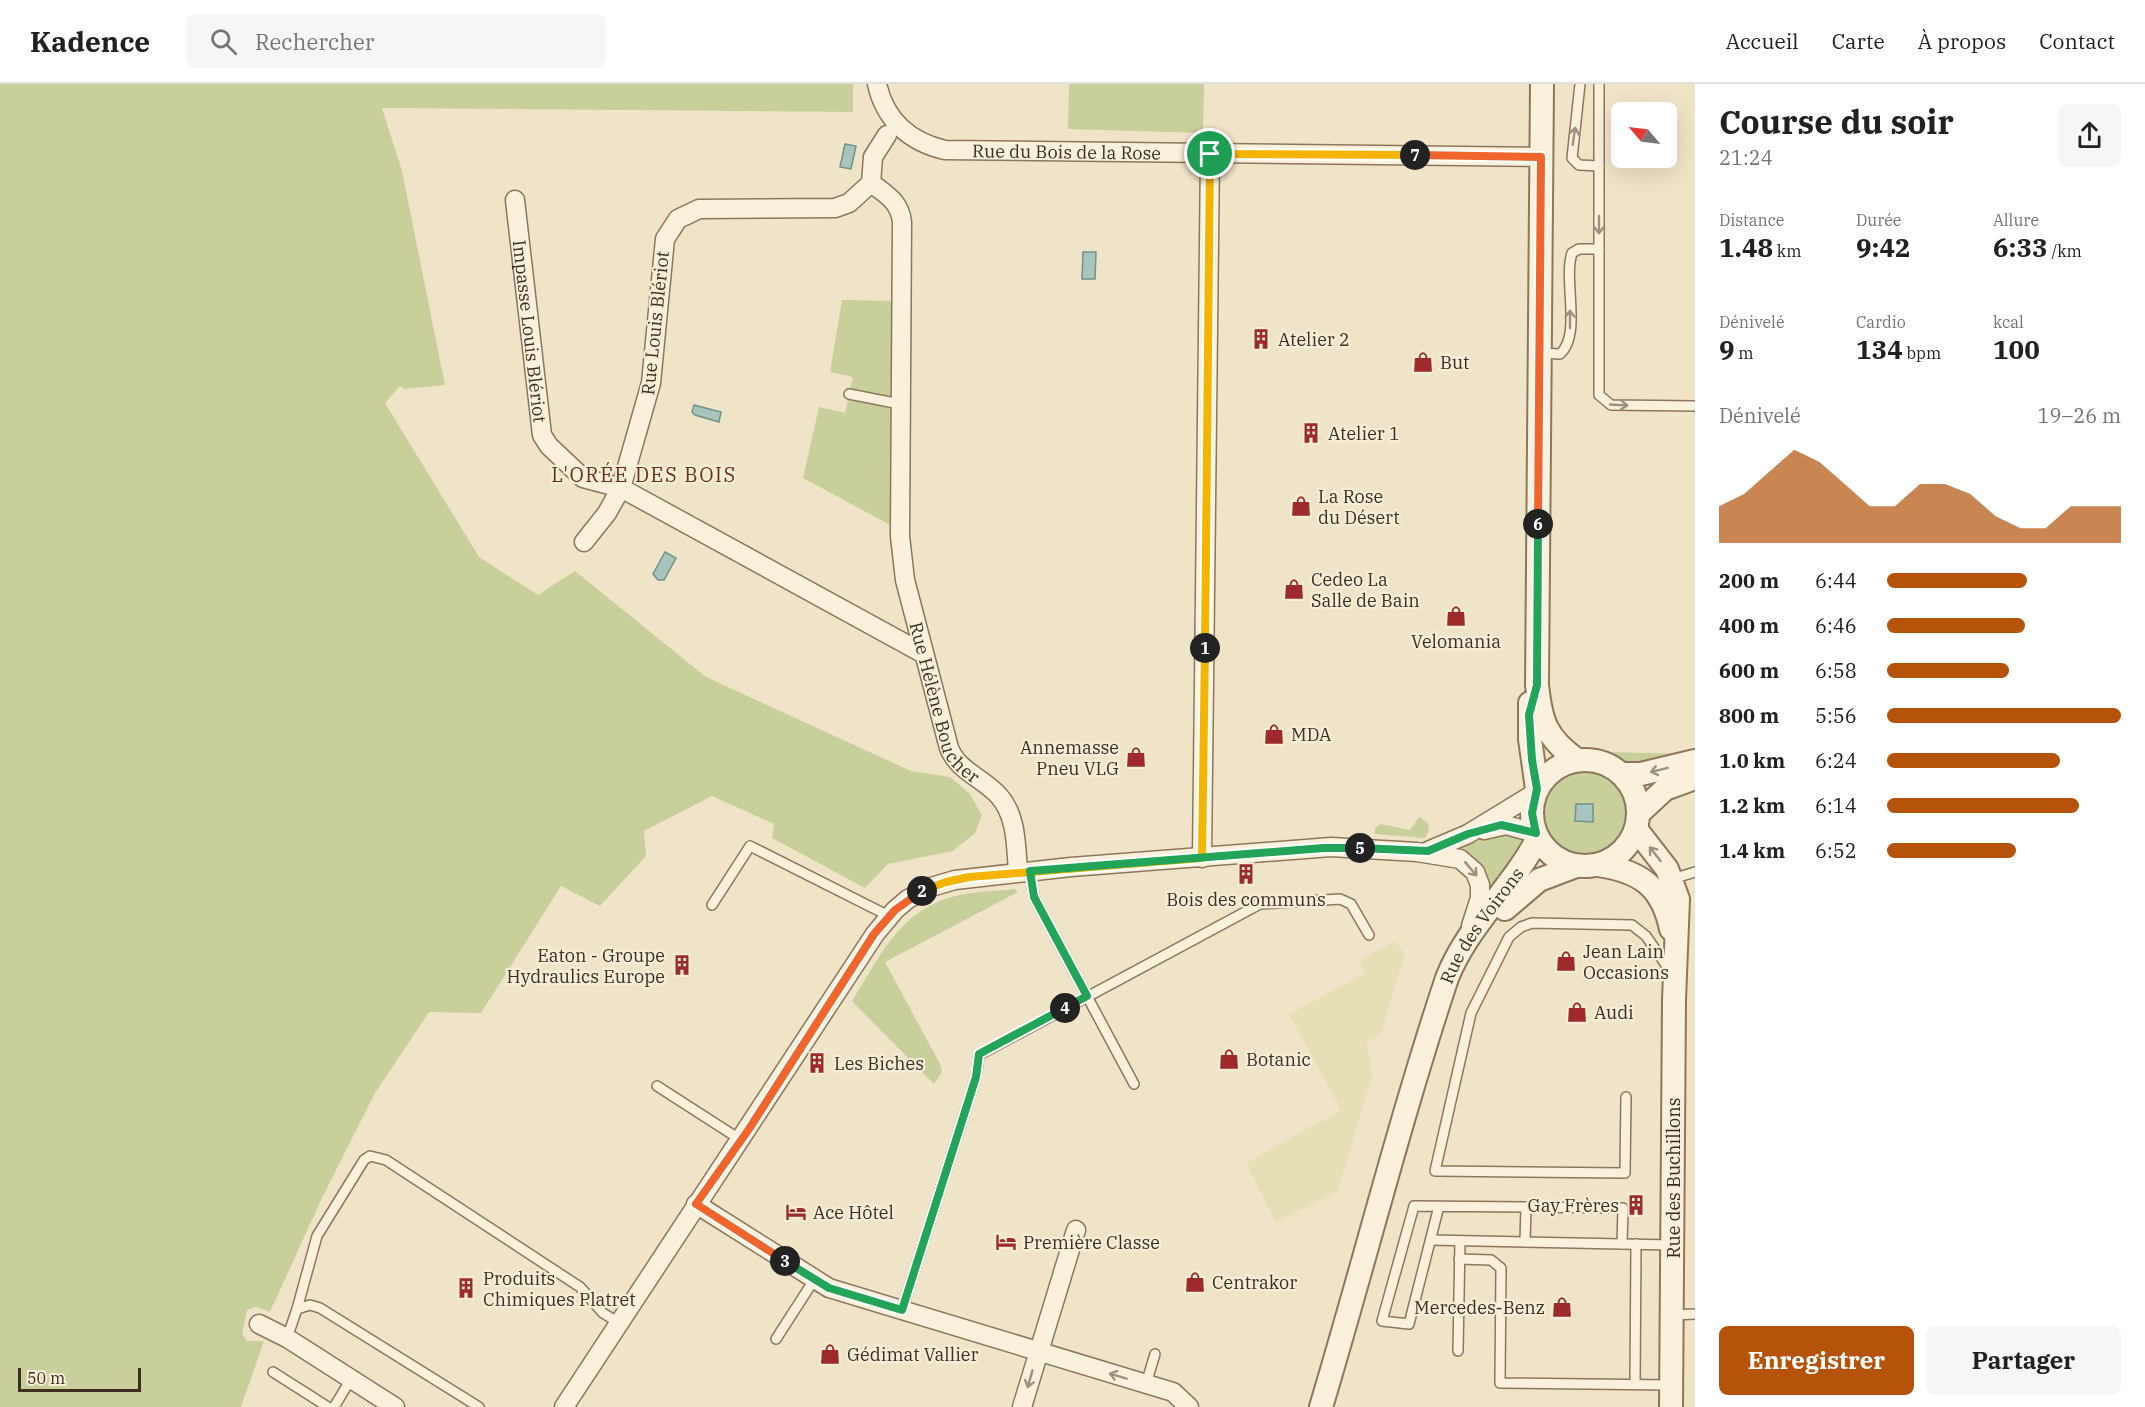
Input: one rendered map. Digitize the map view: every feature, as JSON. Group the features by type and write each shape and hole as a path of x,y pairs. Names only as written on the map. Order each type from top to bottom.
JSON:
{"street":[{"name":"Rue du Bois de la Rose","path":"877,84 883,104 898,126 920,142 945,150 1541,157"},
{"path":"1542,84 1537,685 1546,731 1576,760"},
{"path":"871,183 873,157 887,135"},
{"path":"1202,858 1210,154"},
{"name":"Rue Hélène Boucher","path":"871,183 894,200 902,217 900,554 951,754 959,765 994,791 1004,802 1014,830 1024,872"},
{"name":"Rue Louis Blériot","path":"584,542 610,508 621,488 651,383 663,245 674,223 688,213 699,209 835,208 849,203 871,183"},
{"name":"Impasse Louis Blériot","path":"515,200 542,435 549,446 583,478 621,488"},
{"path":"621,488 924,654"},
{"path":"1537,685 1529,715 1536,791 1532,813 1537,836 1557,858 1587,865 1612,859 1624,849 1637,822 1665,789 1695,777"},
{"path":"1417,852 1442,847 1468,834 1536,791 1553,770 1576,760 1601,762 1622,774 1634,793 1637,822"},
{"path":"1622,774 1641,774 1695,761"},
{"name":"Rue des Buchillons","path":"1637,822 1672,879 1678,899 1674,978 1673,1245 1684,1315 1672,1396"},
{"path":"1468,834 1501,825 1537,836"},
{"name":"Rue des Voirons","path":"1322,1407 1375,1213 1447,978 1462,946 1516,876 1537,836"},
{"path":"564,1407 696,1204 889,916 915,895 938,884 969,877 1024,872 1331,847 1417,852 1460,859 1477,876 1480,898 1462,946"},
{"name":"Rue des Buchillons","path":"1587,865 1623,870 1646,881 1664,903 1675,948"},
{"name":"Rue des Voirons","path":"1435,1018 1469,958 1512,902 1539,880 1587,865"},
{"path":"696,1204 814,1280 840,1292 1173,1392 1189,1407"},
{"name":"Rue des Voirons","path":"1308,1407 1333,1326 1375,1213"},
{"path":"1022,1407 1076,1230"},
{"path":"259,1324 287,1338 395,1407"}],"lane":[{"path":"1580,84 1572,158 1579,165 1599,166"},
{"path":"1599,84 1598,384 1601,399 1611,405 1695,406"},
{"path":"1539,353 1560,354 1567,343 1570,327 1572,253 1582,249 1599,249"},
{"path":"849,394 900,404"},
{"path":"712,905 750,846 889,916"},
{"path":"1024,872 1034,897 1134,1084"},
{"path":"1646,881 1660,882 1695,872"},
{"path":"902,1310 976,1077 979,1054 1260,904 1340,899 1351,904 1369,935"},
{"path":"1626,1097 1625,1173 1435,1171 1471,1013 1509,937 1517,929 1532,923 1632,925 1646,936 1674,978"},
{"path":"657,1086 741,1140"},
{"path":"287,1338 317,1236 364,1160 370,1156 386,1160 580,1287 603,1313 619,1323"},
{"path":"1439,1206 1409,1324 1382,1321 1414,1206 1439,1206 1623,1208 1622,1244"},
{"path":"1525,1242 1526,1207"},
{"path":"1431,1240 1673,1245"},
{"path":"1458,1351 1460,1241"},
{"path":"1635,1384 1636,1244"},
{"path":"1459,1259 1491,1260 1501,1268 1500,1383 1635,1384 1672,1396"},
{"path":"777,1339 814,1280"},
{"path":"297,1309 310,1305 320,1308 480,1407"},
{"path":"1146,1384 1155,1354"},
{"path":"273,1372 328,1407"},
{"path":"334,1407 351,1379"}],"shaded area":[{"path":"1396,941 1405,955 1380,1036 1367,1041 1372,1076 1338,1191 1276,1222 1246,1163 1341,1110 1289,1014 1366,973 1360,960"}],"green space":[{"path":"0,84 853,84 853,112 382,108 402,171 445,385 404,389 400,386 385,403 479,557 538,595 575,571 706,677 911,771 950,777 970,794 982,815 975,833 953,851 888,864 865,888 772,838 774,824 712,796 644,831 646,856 600,906 561,886 481,1013 429,1012 375,1093 321,1200 270,1312 256,1307 247,1310 242,1334 247,1341 264,1341 241,1407 0,1407"},
{"path":"1069,84 1204,84 1203,133 1068,129"},
{"path":"842,300 895,301 894,527 803,478 819,407 845,413 853,377 830,372"},
{"path":"1608,752 1694,754 1631,765"},
{"path":"1576,771 1592,771 1608,778 1619,789 1626,805 1623,829 1614,843 1592,855 1576,855 1560,848 1549,837 1542,821 1542,805 1549,789 1560,778"},
{"path":"1419,817 1428,823 1429,830 1425,838 1375,834 1375,828 1381,824 1410,830"},
{"path":"1498,832 1522,838 1524,841 1488,901 1457,850"},
{"path":"1015,889 1018,892 885,962 940,1064 942,1072 934,1084 852,1001 895,935 922,910 939,901 960,895"}],"water":[{"path":"845,144 856,146 851,169 840,167"},
{"path":"1083,252 1096,252 1095,279 1082,279"},
{"path":"694,405 721,412 719,422 695,415 692,412"},
{"path":"665,552 676,558 664,580 658,580 653,574"},
{"path":"1576,804 1593,804 1593,822 1575,821"}],"place":[{"name":"Atelier 2","path":"1261,339"},
{"name":"But","path":"1423,362"},
{"name":"Atelier 1","path":"1311,433"},
{"name":"La Rose du Désert","path":"1301,506"},
{"name":"Cedeo La Salle de Bain","path":"1294,589"},
{"name":"Velomania","path":"1456,616"},
{"name":"MDA","path":"1274,734"},
{"name":"Annemasse Pneu VLG","path":"1136,757"},
{"name":"Bois des communs","path":"1246,874"},
{"name":"Jean Lain Occasions","path":"1566,961"},
{"name":"Eaton - Groupe Hydraulics Europe","path":"682,965"},
{"name":"Audi","path":"1577,1012"},
{"name":"Botanic","path":"1229,1059"},
{"name":"Les Biches","path":"817,1063"},
{"name":"Gay Frères","path":"1636,1205"},
{"name":"Ace Hôtel","path":"796,1212"},
{"name":"Première Classe","path":"1006,1242"},
{"name":"Centrakor","path":"1195,1282"},
{"name":"Produits Chimiques Platret","path":"466,1288"},
{"name":"Mercedes-Benz","path":"1562,1307"},
{"name":"Gédimat Vallier","path":"830,1354"}],"district":[{"name":"L'ORÉE DES BOIS","path":"644,474"}],"route":[{"path":"1210,154 1202,858 1071,867 1021,872 969,877 938,884 922,891 908,899 882,924 749,1129 696,1204 820,1284 840,1292 902,1310 976,1077 979,1054 1087,996 1034,897 1032,890 1030,871 1071,867 1144,862 1202,858 1331,847 1428,851 1468,834 1501,825 1511,825 1536,833 1532,813 1537,789 1532,760 1529,715 1530,704 1537,685 1541,157 1210,154"}]}
